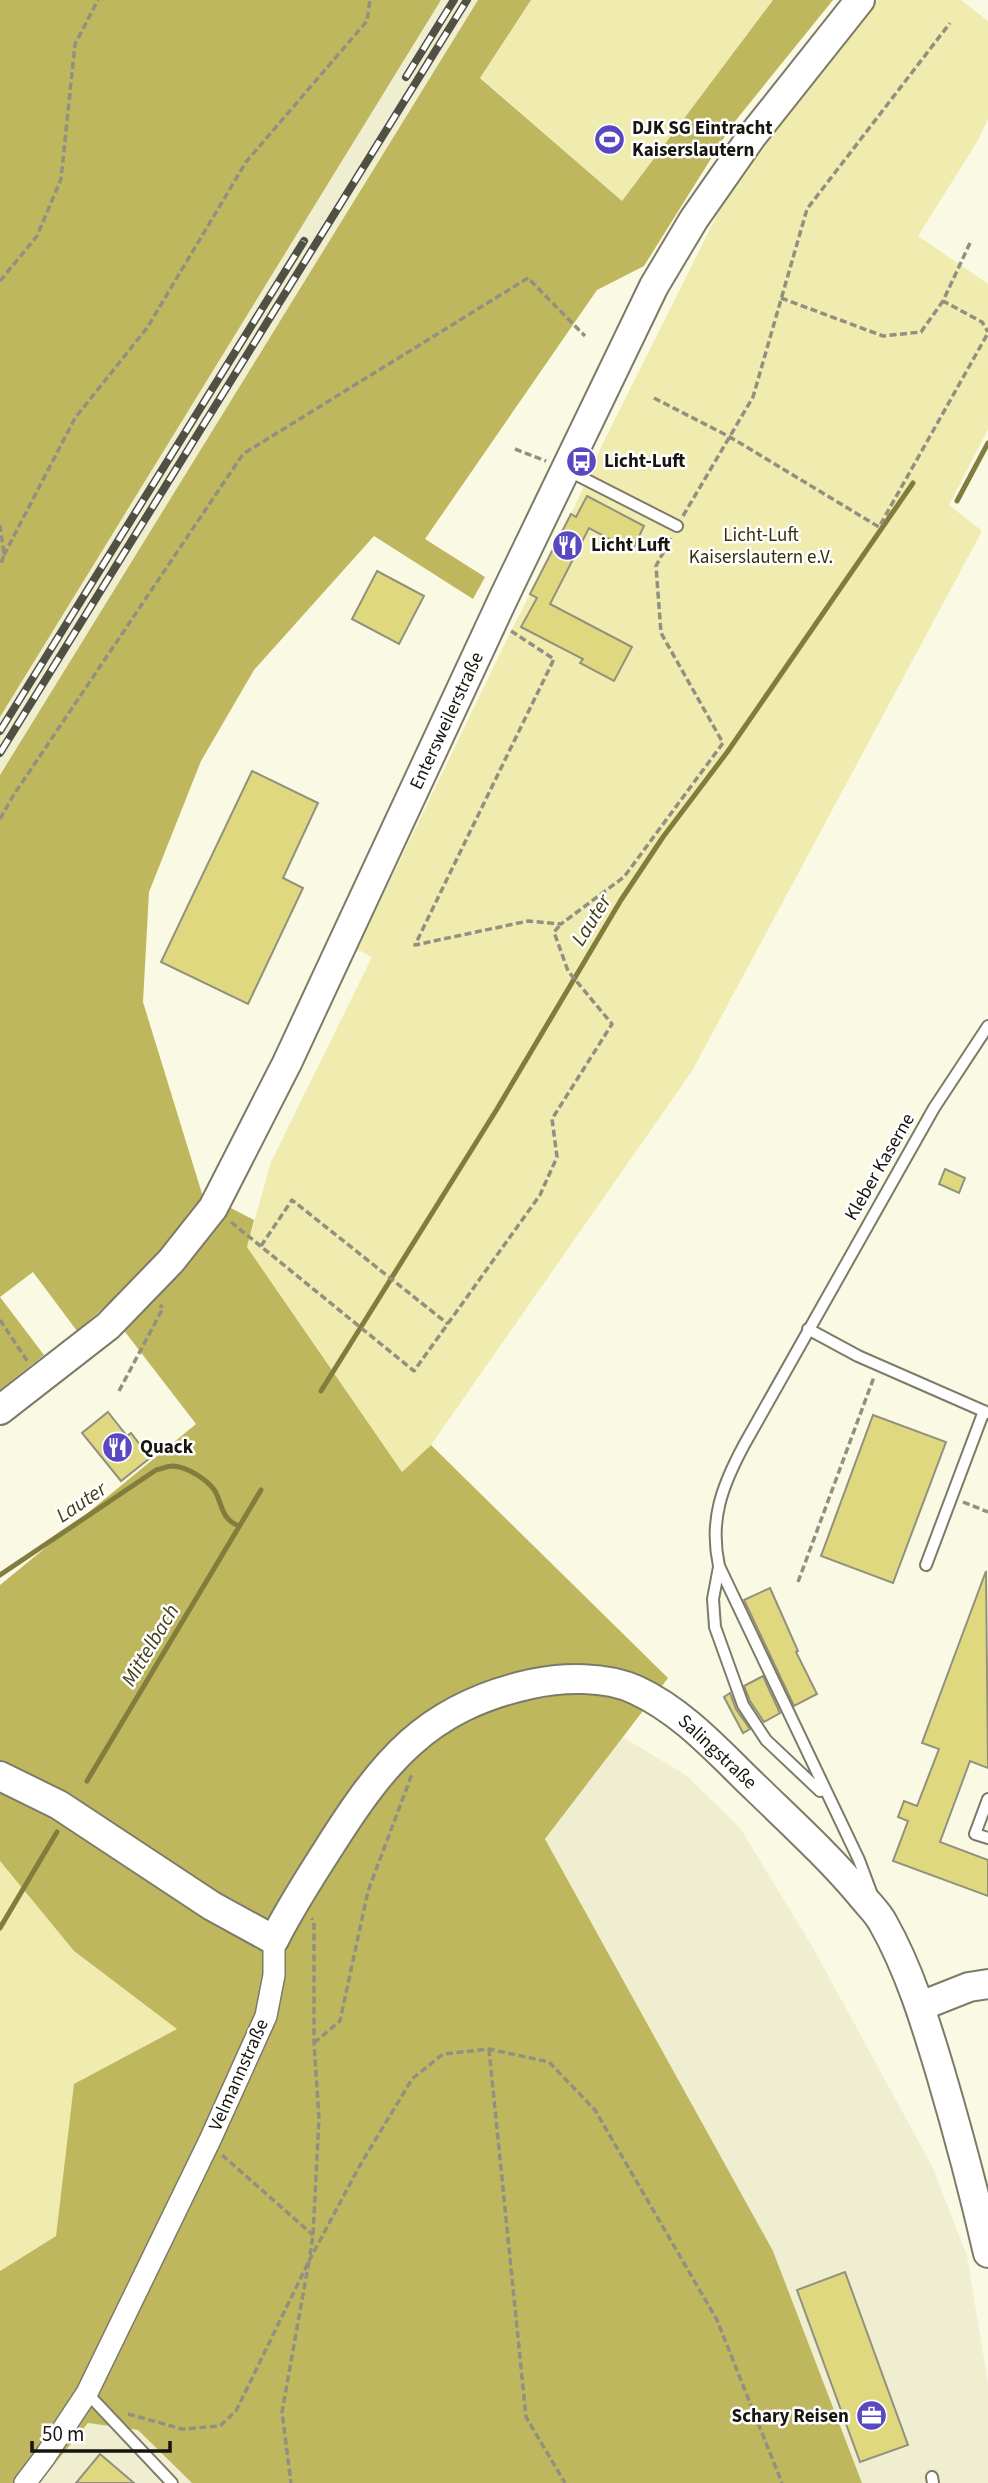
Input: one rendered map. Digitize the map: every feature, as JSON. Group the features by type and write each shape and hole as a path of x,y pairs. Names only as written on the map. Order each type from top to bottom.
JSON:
{"main road":[{"name":"Entersweilerstraße","path":"0,1410 108,1326 171,1261 213,1208 287,1063 565,469 654,286 694,219 752,136 860,0"},
{"name":"Salingstraße","path":"274,1940 300,1892 361,1796 407,1744 467,1704 508,1689 551,1680 600,1681 633,1688 668,1707 698,1733 809,1840 848,1880 882,1921 921,2006 970,2170 988,2253"},
{"path":"0,1776 60,1805 212,1906 274,1940"},
{"path":"921,2006 969,1987 988,1984"}],"street":[{"name":"Velmannstraße","path":"25,2483 90,2397 267,2016 274,1975 274,1940"}],"lane":[{"path":"565,469 677,526"},
{"name":"Kleber Kaserne","path":"719,1566 714,1534 723,1491 739,1454 945,1089 988,1026"},
{"path":"808,1329 878,1365 986,1412 926,1565"},
{"path":"719,1566 713,1600 715,1627 743,1705 766,1740 812,1782 831,1804"},
{"path":"719,1566 859,1860 882,1921"},
{"path":"988,1799 975,1834 988,1838"},
{"path":"90,2397 172,2483"}],"path":[{"path":"0,281 37,236 61,179 75,44 98,0"},
{"path":"0,566 75,418 147,328 246,162 367,21 370,0"},
{"path":"227,1219 414,1371 540,1195 557,1157 552,1119 612,1024 568,971 554,932 625,877 723,743 661,633 656,566 753,397 807,209 950,23"},
{"path":"781,298 883,336 921,332 943,301 970,243"},
{"path":"0,819 19,786 243,454 528,278 585,336"},
{"path":"654,398 730,436 879,527 988,332 982,323 943,301"},
{"path":"515,449 565,469"},
{"path":"0,525 4,555"},
{"path":"507,629 554,659 415,945 528,921 561,924"},
{"path":"261,1246 292,1200 447,1324"},
{"path":"119,1391 163,1308 146,1287"},
{"path":"0,1320 40,1379"},
{"path":"797,1583 878,1365"},
{"path":"951,1498 988,1512"},
{"path":"314,2043 340,2021 368,1891 412,1774 411,1766"},
{"path":"291,2483 282,2412 313,2235 319,2118 314,2043 314,1923 310,1914"},
{"path":"90,2397 134,2416 182,2429 220,2426 236,2411 309,2261 359,2167 412,2079 443,2054 489,2049 549,2062 595,2110 717,2320 782,2483"},
{"path":"489,2049 526,2417 565,2483"},
{"path":"218,2151 313,2235"}],"shaded area":[{"path":"0,0 441,0 0,717"},
{"path":"441,0 478,0 0,775 0,717"},
{"path":"478,0 531,0 480,78 622,201 773,0 833,0 732,125 644,266 597,290 425,539 485,577 473,599 374,536 254,670 201,761 149,892 143,1002 203,1197 164,1250 77,1331 33,1272 0,1297 0,775"},
{"path":"227,1206 254,1220 247,1247 402,1472 431,1445 668,1678 545,1839 773,2251 862,2483 192,2483 138,2430 88,2423 39,2483 0,2483 0,2271 56,2236 74,2084 177,2029 74,1951 0,1861 0,1585 196,1424 119,1324"},
{"path":"0,1297 44,1355 0,1390"},
{"path":"623,1737 687,1776 740,1828 812,1946 933,2168 967,2256 988,2383 988,2483 862,2483 773,2251 545,1839"},
{"path":"88,2423 138,2430 192,2483 39,2483"}],"green space":[{"name":"DJK SG Eintracht Kaiserslautern","path":"531,0 773,0 622,201 480,77"},
{"name":"Licht-Luft Kaiserslautern e.V.","path":"878,0 961,0 988,21 988,119 977,142 918,236 988,284 988,429 949,505 982,531 692,1071 431,1445 402,1472 247,1247 271,1162 372,957 357,949 718,213 755,155"},
{"path":"0,1861 74,1951 178,2029 75,2084 56,2236 0,2271"}],"building":[{"path":"587,496 644,526 632,551 589,528 550,604 632,647 614,681 580,663 583,659 521,627 537,598 530,594 571,514 576,517"},
{"path":"377,571 424,596 399,644 352,619"},
{"path":"252,771 318,803 283,878 303,888 248,1004 161,962"},
{"path":"945,1169 965,1178 959,1193 939,1184"},
{"name":"Quack","path":"108,1412 127,1436 131,1433 150,1458 121,1481 82,1433"},
{"path":"873,1415 946,1442 893,1583 821,1556"},
{"path":"986,1571 988,1768 970,1761 940,1842 988,1860 988,1896 893,1861 908,1821 898,1817 904,1801 917,1806 939,1749 922,1743"},
{"path":"770,1588 798,1651 796,1652 817,1694 794,1706 744,1600"},
{"path":"763,1676 780,1713 764,1722 744,1686"},
{"path":"730,1693 736,1709 750,1729 743,1733 724,1697"},
{"path":"845,2272 908,2445 860,2462 797,2290"},
{"path":"100,2454 134,2483 76,2483"}],"waterway":[{"name":"Lauter","path":"957,501 988,443"},
{"name":"Lauter","path":"321,1391 497,1109 621,900 663,837 728,751 913,483"},
{"name":"Lauter","path":"0,1575 156,1470 169,1466 196,1474 207,1482 215,1491 226,1516 239,1526"},
{"name":"Mittelbach","path":"87,1781 261,1490"},
{"name":"Mittelbach","path":"0,1928 57,1832"}],"railway":[{"path":"406,77 454,0"},
{"path":"0,753 467,0"},
{"path":"0,731 304,241"}],"place":[{"name":"DJK SG Eintracht Kaiserslautern","path":"609,139"},
{"name":"Licht-Luft","path":"581,461"},
{"name":"Licht Luft","path":"568,545"},
{"name":"Quack","path":"117,1447"},
{"name":"Schary Reisen","path":"872,2416"}]}
